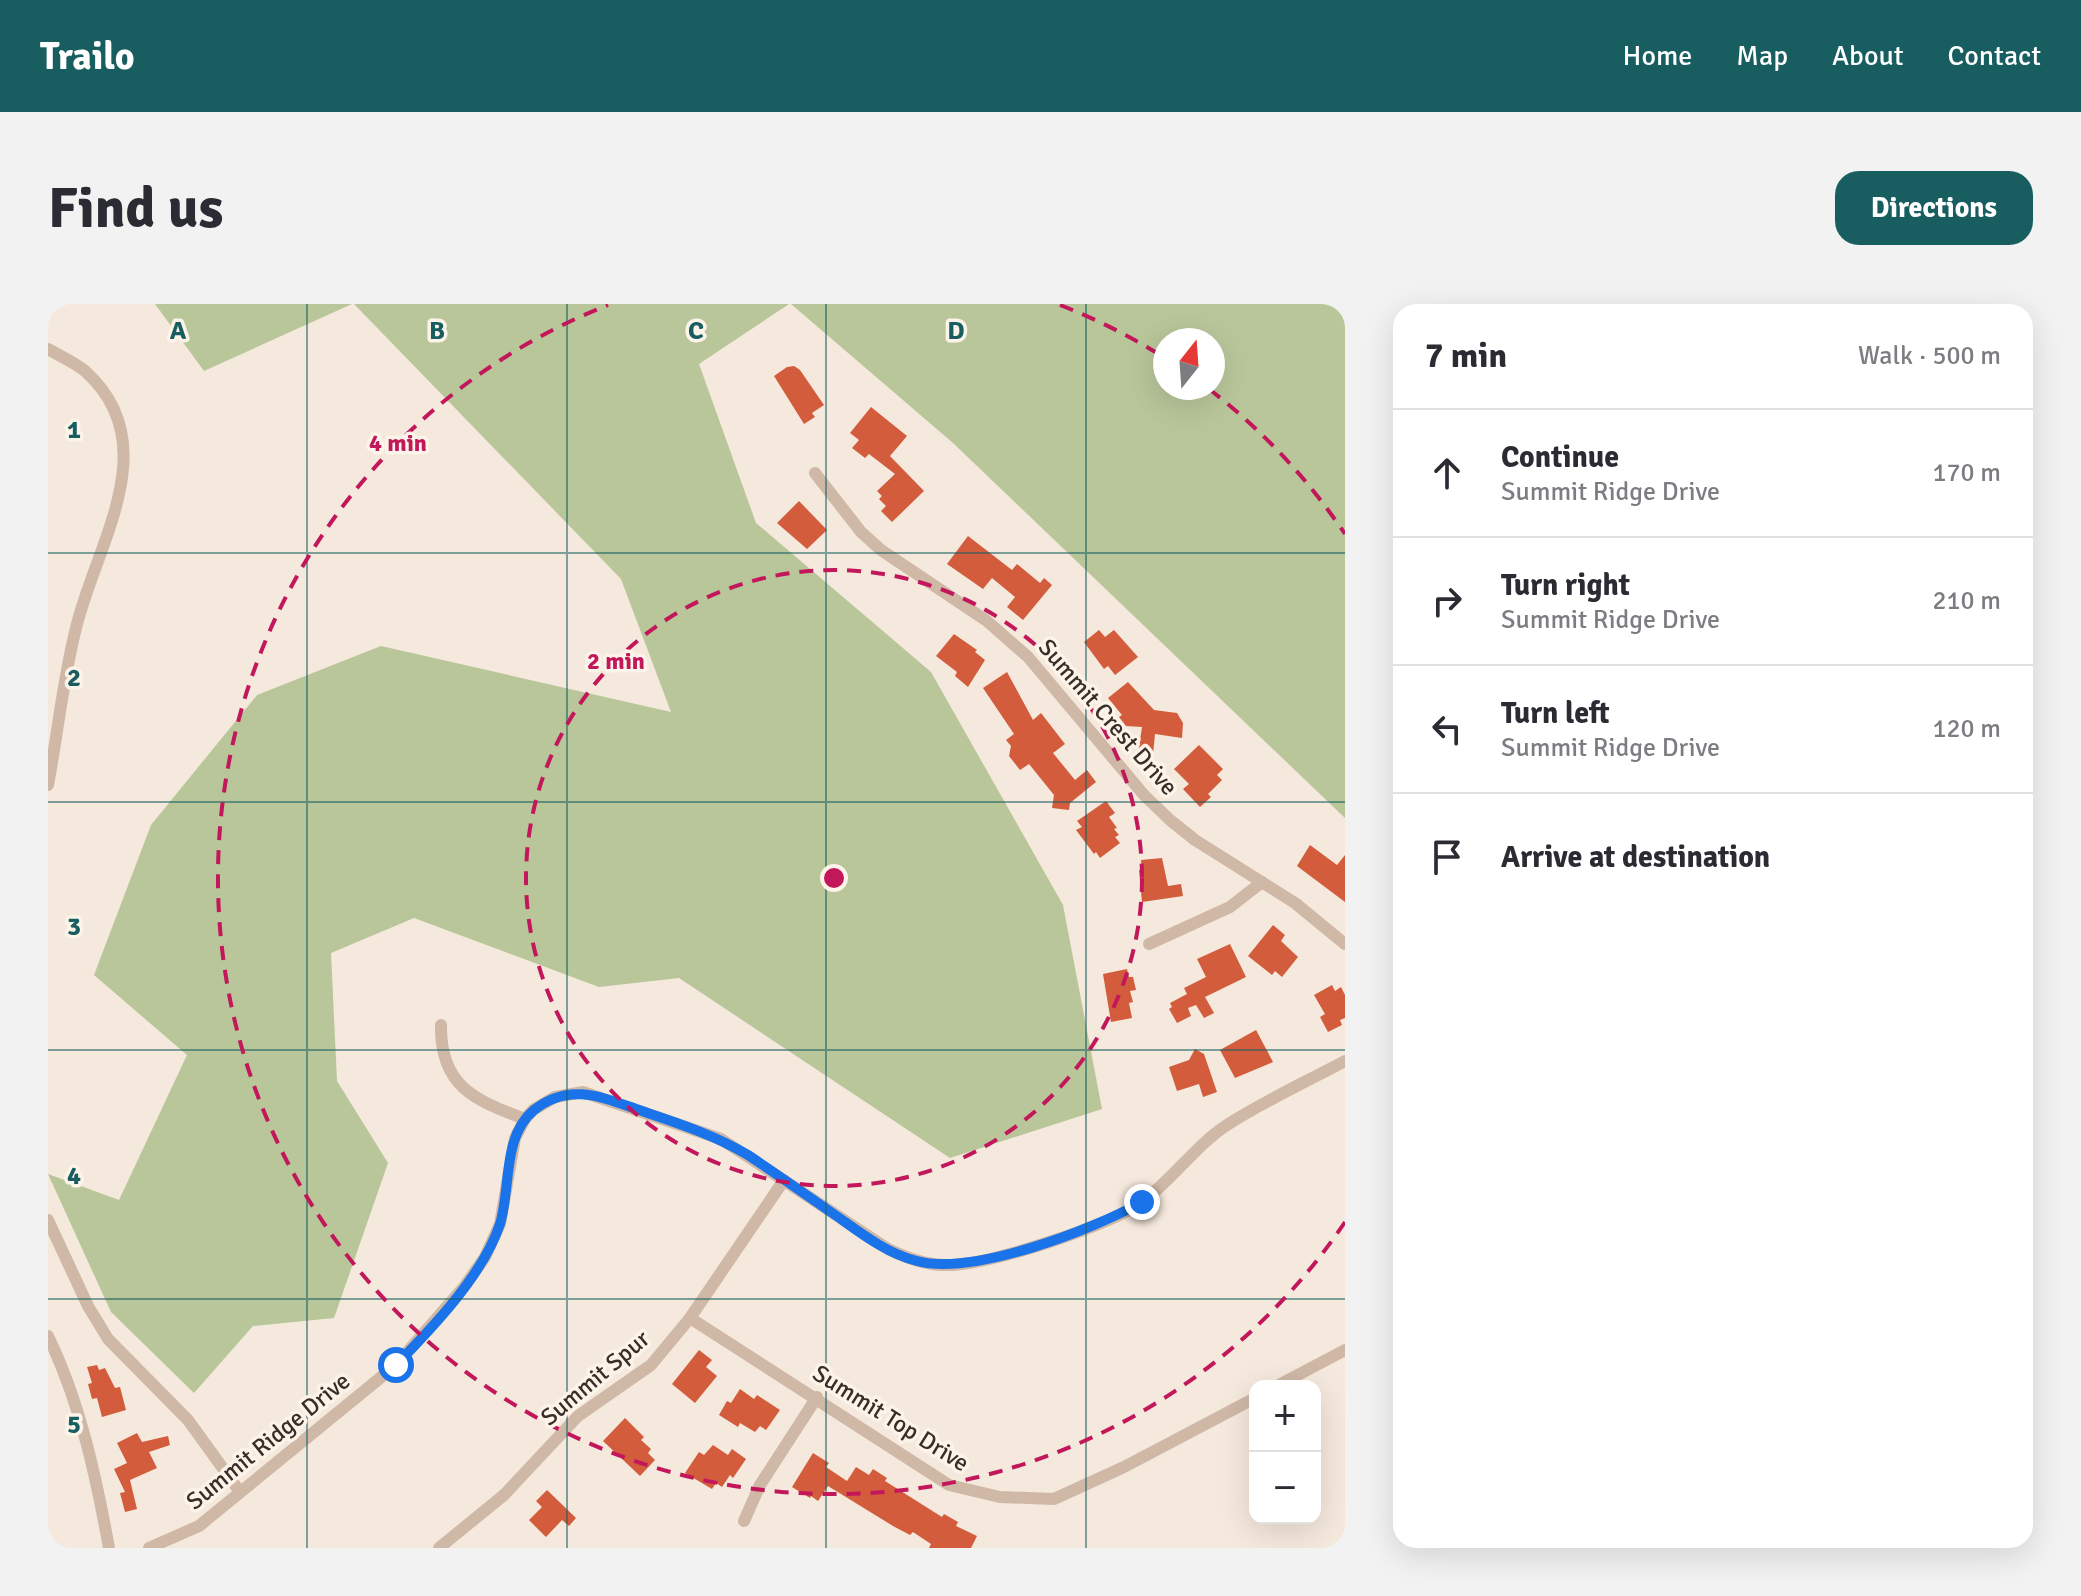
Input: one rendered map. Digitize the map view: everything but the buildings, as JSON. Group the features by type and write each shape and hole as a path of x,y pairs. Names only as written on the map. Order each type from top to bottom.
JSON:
{"street":[{"path":"48,349 82,369 112,405 122,430 125,464 120,498 89,580 76,628 52,741 48,785"},
{"name":"Summit Crest Drive","path":"815,473 861,532 881,550 987,621 1028,657 1136,786 1170,820 1195,840 1295,903 1345,944"},
{"path":"1149,944 1230,907 1262,882"},
{"path":"441,1025 444,1059 458,1085 473,1097 525,1119 533,1110 555,1097 583,1092 721,1139 875,1242 902,1256 933,1264 968,1264 1108,1221 1142,1202 1228,1124 1345,1061"},
{"name":"Summit Ridge Drive","path":"149,1548 199,1526 396,1365 464,1287 485,1257 500,1224 515,1138 525,1119"},
{"name":"Summit Spur","path":"439,1548 504,1495 578,1416 651,1365 690,1318 784,1180"},
{"path":"48,1220 88,1306 108,1339 188,1420 240,1492"},
{"name":"Summit Top Drive","path":"690,1318 817,1397 949,1485 971,1492 1030,1500 1054,1499 1249,1401"},
{"path":"48,1336 63,1369 84,1438 109,1548"},
{"path":"1288,1380 1345,1350"},
{"path":"744,1521 760,1485 817,1397"}],"green space":[{"path":"155,304 352,304 204,371"},
{"path":"354,304 789,304 699,364 756,523 931,672 1063,905 1102,1109 950,1158 679,978 599,987 414,918 331,953 337,1081 388,1163 334,1318 253,1326 194,1393 111,1312 48,1174 119,1200 187,1055 94,975 151,825 257,695 381,646 671,712 621,579"},
{"path":"791,304 1345,304 1345,818 953,443"}],"route":[{"path":"396,1365 419,1342 485,1257 500,1224 515,1138 533,1110 555,1097 583,1092 721,1139 875,1242 902,1256 933,1264 968,1264 1004,1255 1108,1221 1142,1202"}]}
